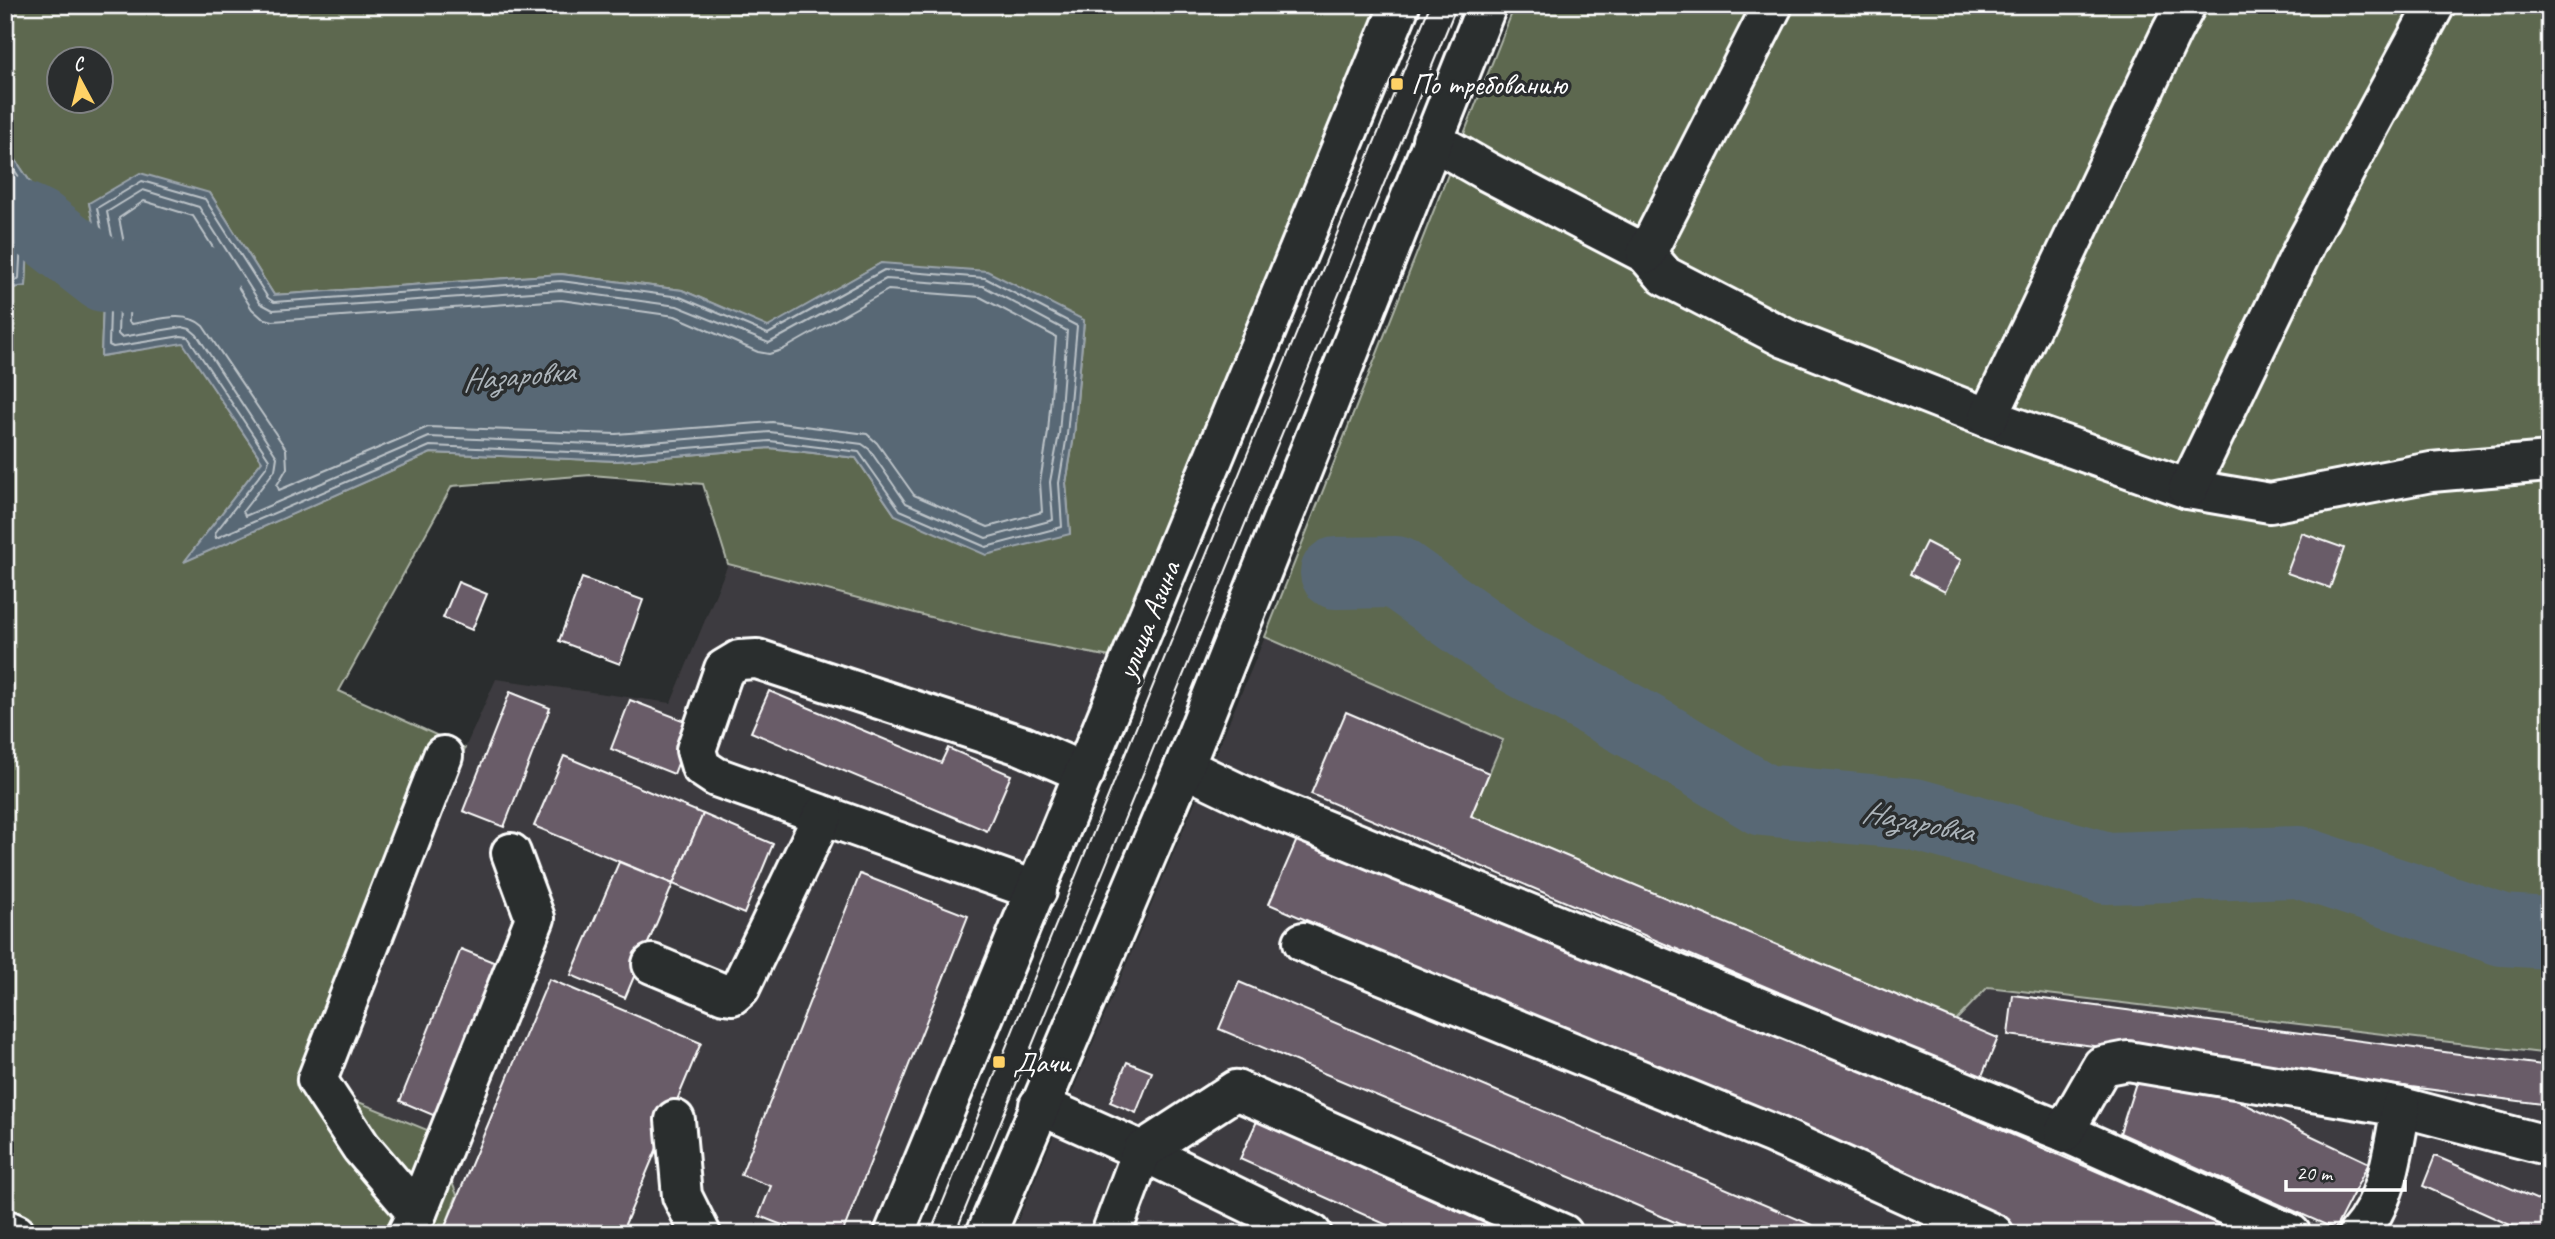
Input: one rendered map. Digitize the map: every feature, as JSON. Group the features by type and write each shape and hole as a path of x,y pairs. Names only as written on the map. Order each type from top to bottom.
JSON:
{"street":[{"name":"улица Азина","path":"894,1234 1400,5"},
{"path":"986,1234 1184,767 1487,5"},
{"path":"1646,254 1773,5"},
{"path":"1988,418 2186,5"},
{"path":"2188,489 2307,241 2435,5"},
{"path":"1432,140 1646,254 1665,276 1785,338 1988,418 2188,489 2270,503 2431,472 2550,462"},
{"path":"1037,891 716,777 701,767 696,750 724,669 739,660 757,659 1023,746 1085,773"},
{"path":"412,1223 317,1080 443,756"},
{"path":"1184,767 1261,804 2064,1132 2291,1234"},
{"path":"652,964 732,995 740,988 823,815"},
{"path":"412,1223 535,918 511,853"},
{"path":"1303,942 1773,1134 1994,1234"},
{"path":"2064,1132 2102,1066 2128,1061 2401,1107 2550,1146"},
{"path":"1111,1234 1142,1151 1236,1090 1563,1234"},
{"path":"1039,1105 1142,1151 1312,1234"},
{"path":"2358,1234 2372,1218 2392,1160 2401,1107"},
{"path":"675,1120 682,1196 701,1234"},
{"path":"5,1229 16,1234"}],"shaded area":[{"path":"728,564 1010,638 1116,658 875,1234 442,1234 457,1195 328,1090 465,748 496,679 671,703"},
{"path":"1265,637 1503,740 1472,815 1988,987 2550,1054 2550,1234 1012,1234"}],"green space":[{"path":"5,5 1380,5 1116,658 1010,638 728,564 703,484 591,475 452,486 339,691 465,748 329,1090 432,1132 457,1195 442,1234 50,1234 5,1214 5,289 26,286 31,183 5,144","holes":["210,193 274,295 561,274 682,290 768,328 881,263 1084,321 1074,436 1066,483 1070,533 895,515 856,458 770,448 617,461 431,453 185,561 262,461 183,342 101,356 104,276 89,203"]},
{"path":"1515,5 2550,5 2550,1054 1988,987 1956,1020 1471,816 1503,740 1265,637"}],"water":[{"path":"5,144 31,183 26,286 5,289"},
{"path":"140,173 210,193 274,295 561,274 682,290 768,327 881,263 987,271 1084,320 1074,436 1066,483 1070,534 986,555 895,515 856,458 770,448 617,461 431,453 184,562 262,461 183,343 101,356 104,276 89,203"}],"building":[{"path":"2302,533 2344,548 2330,588 2287,573"},
{"path":"1926,542 1961,560 1945,592 1910,574"},
{"path":"582,578 643,600 620,664 559,641"},
{"path":"458,582 487,594 472,630 443,618"},
{"path":"769,691 941,763 948,748 1011,775 987,831 751,732"},
{"path":"510,692 550,708 504,827 463,811"},
{"path":"630,700 693,724 674,774 611,749"},
{"path":"1346,712 1489,773 1471,816 1998,1038 1981,1078 1311,794"},
{"path":"564,756 703,814 673,884 534,826"},
{"path":"703,814 773,844 744,914 673,884"},
{"path":"1302,828 2242,1234 2034,1234 1269,904"},
{"path":"619,862 673,884 625,998 571,975"},
{"path":"860,874 968,916 842,1234 805,1234 759,1216 771,1186 741,1175"},
{"path":"461,949 501,965 440,1118 400,1101"},
{"path":"549,979 701,1043 621,1234 442,1234"},
{"path":"1239,982 1833,1234 1702,1234 1219,1029"},
{"path":"2013,995 2550,1066 2550,1105 2008,1035"},
{"path":"1127,1062 1152,1072 1136,1113 1110,1102"},
{"path":"2139,1073 2232,1098 2369,1163 2335,1229 2120,1133"},
{"path":"1257,1121 1509,1234 1407,1234 1240,1159"},
{"path":"2435,1156 2550,1205 2550,1234 2530,1234 2423,1186"}],"waterway":[{"name":"Назаровка","path":"5,210 37,224 104,276 198,280 202,284"},
{"name":"Назаровка","path":"1336,573 1396,572 1515,657 1656,735 1763,800 1914,814 2107,868 2299,862 2503,930 2550,933"}],"tram line":[{"path":"930,1234 1430,5"},
{"path":"955,1234 1457,5"}],"place":[{"name":"По требованию","path":"1397,84"},
{"name":"Дачи","path":"999,1062"}]}
